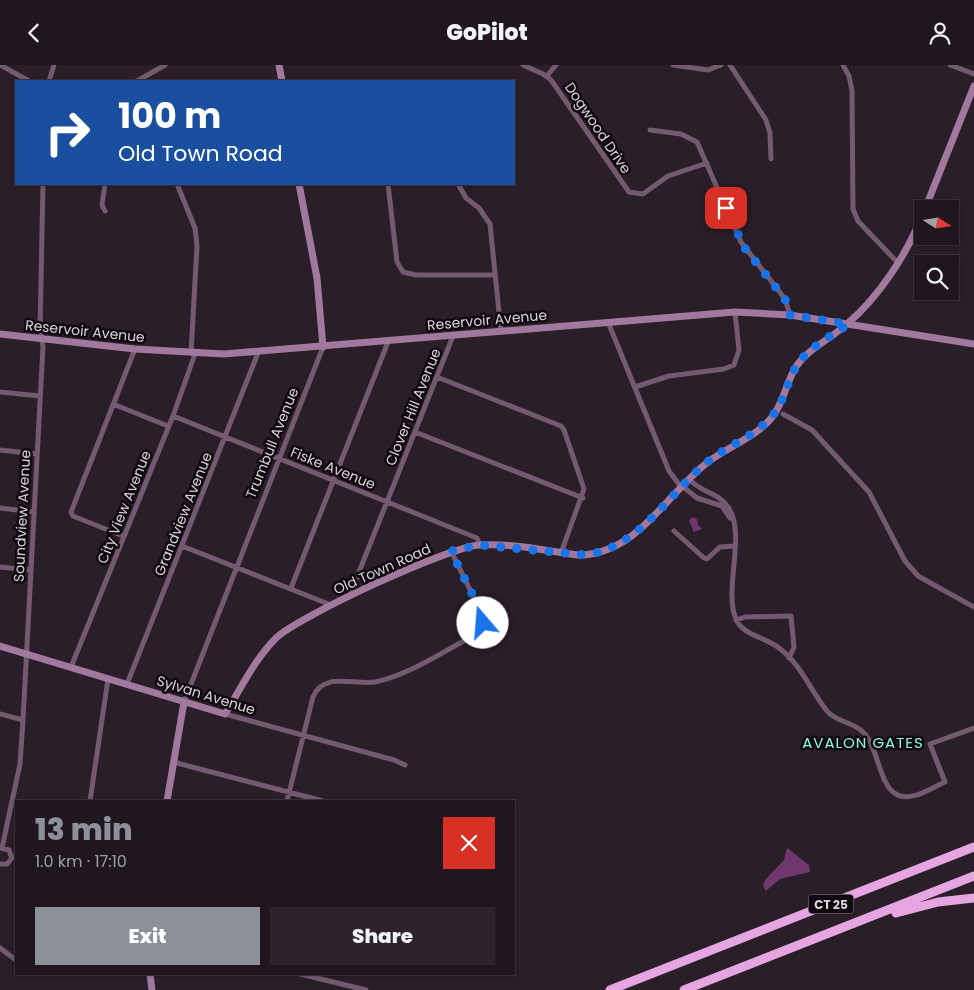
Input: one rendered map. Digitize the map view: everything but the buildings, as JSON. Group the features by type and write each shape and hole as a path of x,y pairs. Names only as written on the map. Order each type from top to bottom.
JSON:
{"highway":[{"name":"CT 25","path":"610,990 974,847"},
{"name":"CT 25","path":"685,990 974,876"},
{"path":"838,930 922,905 974,898"}],"main road":[{"path":"279,65 282,80"},
{"path":"929,200 974,86"},
{"name":"Trumbull Avenue","path":"299,185 316,277 323,347"},
{"name":"Old Town Road","path":"225,714 261,657 276,638 294,625 331,605 451,551 480,545 586,555 611,548 643,527 706,463 766,423 775,413 800,361 848,324 898,263 914,235"},
{"name":"Reservoir Avenue","path":"0,334 193,354 258,353 735,312 790,315 974,344"},
{"name":"Sylvan Avenue","path":"0,646 225,714"},
{"path":"167,800 184,702"},
{"path":"150,975 152,990"}],"street":[{"path":"0,65 27,80"},
{"path":"49,80 54,65"},
{"path":"139,80 165,65"},
{"name":"Dogwood Drive","path":"523,65 547,76 568,101 629,191 644,194 668,176 707,163"},
{"path":"547,76 556,65"},
{"path":"673,65 708,71 721,65"},
{"path":"730,65 766,119 769,128 770,159"},
{"path":"843,65 849,76 852,91 853,209 858,221 898,263"},
{"path":"950,65 974,75"},
{"path":"650,130 690,137 700,146 741,242 785,299 790,315"},
{"name":"Soundview Avenue","path":"0,864 7,864 12,858 10,850 1,848 20,764 23,720 40,396 43,185"},
{"path":"105,185 102,199 105,211"},
{"name":"City View Avenue","path":"71,667 173,416 193,354 197,246 195,228 177,185"},
{"path":"388,185 396,262 403,272 411,274 495,275"},
{"path":"459,185 466,198 480,208 490,224 501,332"},
{"path":"635,387 669,376 729,369 734,365 739,350 735,312"},
{"path":"608,322 669,471 681,487 698,498 725,509 731,519 734,538"},
{"name":"Clover Hill Avenue","path":"349,597 453,336"},
{"path":"291,588 388,342"},
{"name":"Trumbull Avenue","path":"184,702 323,347"},
{"path":"123,537 73,516 71,513 135,349"},
{"name":"Grandview Avenue","path":"127,684 258,353"},
{"path":"437,377 560,426 564,430 583,485 583,498 561,553"},
{"path":"0,392 40,396"},
{"path":"113,404 168,426"},
{"path":"783,414 812,430 869,492 905,561 917,575 974,607"},
{"name":"Fiske Avenue","path":"173,416 478,537 480,545"},
{"path":"415,432 583,498"},
{"path":"0,450 36,454"},
{"path":"689,479 696,487 722,500 728,506 734,522 732,606 736,620 744,630 779,647 802,671 828,712 859,729 871,741 888,788 895,794 910,797 945,782 930,744 974,728"},
{"path":"0,508 34,512"},
{"path":"674,531 707,559 720,547 734,546"},
{"path":"182,546 331,605"},
{"path":"287,800 313,697 319,686 324,683 372,682 385,679 465,640 479,631 483,623 482,614 451,551"},
{"path":"0,567 30,570"},
{"path":"736,620 746,617 792,615 794,647 790,658"},
{"path":"90,800 108,679"},
{"name":"Sylvan Avenue","path":"225,714 394,759 405,765"},
{"path":"0,715 23,720"},
{"path":"173,761 320,800"},
{"path":"0,948 15,959"},
{"path":"304,975 366,990"}],"shaded area":[{"path":"692,517 697,519 698,525 702,529 694,532 689,521"},
{"path":"787,848 809,865 810,872 780,879 766,891 763,886 765,880 784,860"}],"district":[{"name":"AVALON GATES","path":"863,742"}],"route":[{"path":"483,623 482,614 476,599 451,551 480,545 511,546 586,555 601,552 622,542 643,527 706,463 766,423 775,413 793,371 804,356 848,324 790,315 785,299 747,253 726,208"}]}
